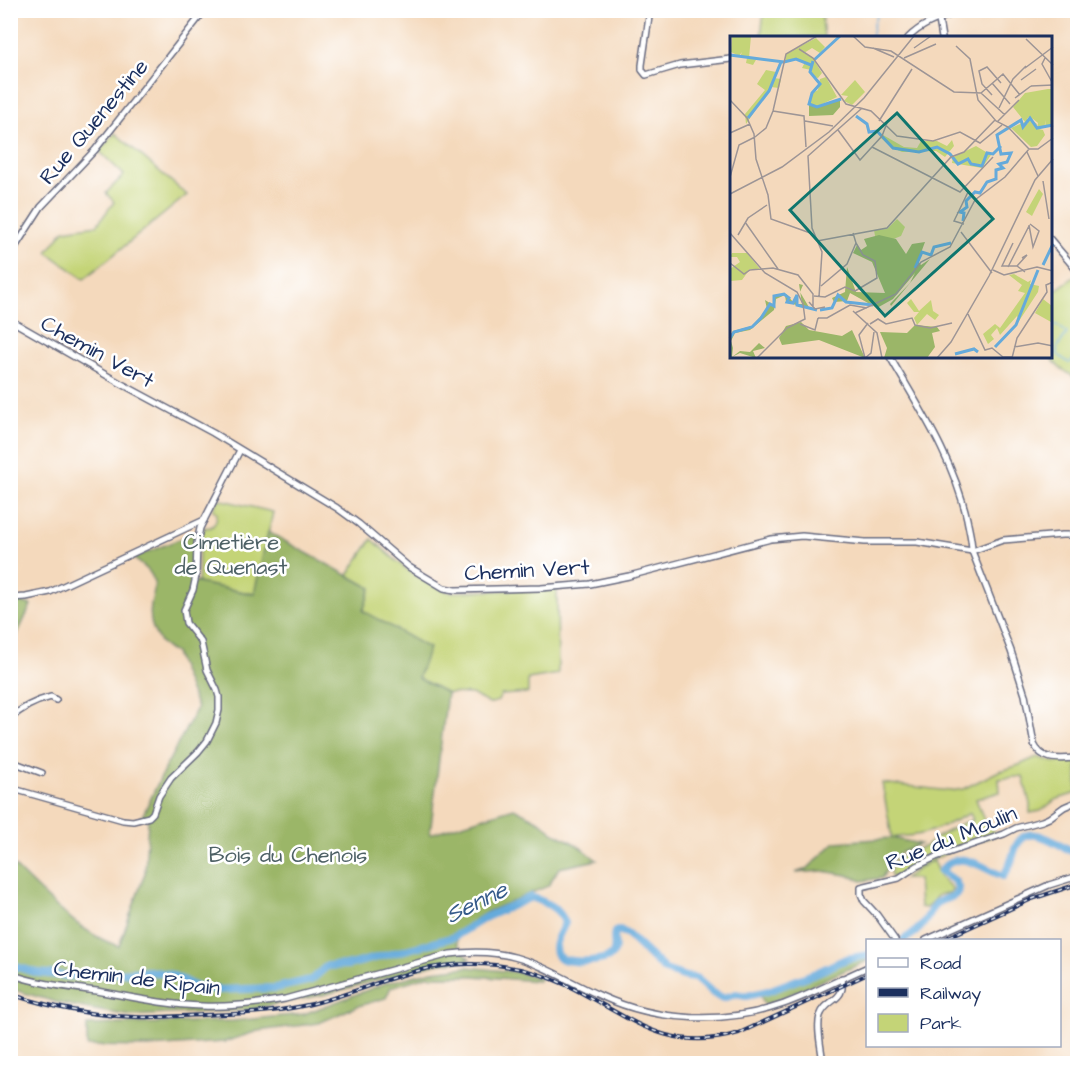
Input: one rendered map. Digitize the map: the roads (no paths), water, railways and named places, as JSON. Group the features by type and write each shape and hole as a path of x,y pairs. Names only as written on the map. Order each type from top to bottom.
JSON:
{"street":[{"name":"Rue Quenestine","path":"10,255 41,207 95,150 205,10"},
{"path":"650,10 642,65 642,70 646,75 680,65 730,59"},
{"path":"940,14 943,18 964,10"},
{"path":"910,36 940,14"},
{"path":"940,14 942,36"},
{"path":"1052,241 1077,272"},
{"name":"Chemin Vert","path":"10,320 92,368 199,425 349,516 409,567 444,588 455,590 541,588 590,584 786,537 917,542 972,551 1003,540 1062,535 1077,536"},
{"path":"891,358 930,425 951,468 965,510 972,551 1011,651 1025,695 1034,744 1045,757 1077,758"},
{"path":"10,788 123,820 143,820 153,813 159,796 171,778 207,741 216,723 219,697 207,670 201,642 186,623 184,610 194,590 198,536 240,450"},
{"path":"10,598 50,592 204,520"},
{"path":"10,719 19,711 40,700 51,697 56,700"},
{"path":"10,761 42,773"},
{"name":"Rue du Moulin","path":"894,939 864,901 861,886 899,878 926,861 1016,828 1042,821 1077,801"},
{"path":"928,939 1049,885 1077,876"},
{"name":"Chemin de Ripain","path":"10,974 45,983 147,999 187,1005 219,1006 285,999 438,956 463,952 492,952 525,959 617,1003 652,1012 689,1017 727,1017 786,1003 866,967"},
{"path":"823,1064 819,1030 820,1016 829,1003 839,997 842,992 842,978"}],"waterway":[{"path":"871,36 874,22 880,10"},
{"path":"1052,326 1057,325 1067,333 1057,348 1057,354 1069,363 1075,359 1074,342 1078,339"},
{"name":"Senne","path":"905,939 921,927 936,904 957,893 959,889 955,881 941,871 955,860 971,861 1003,876 1020,840 1026,836 1040,836 1072,851 1078,850"},
{"name":"Senne","path":"10,965 38,973 68,976 149,971 172,975 196,987 218,990 276,988 311,980 327,966 349,965 454,937 486,917 531,897 551,906 563,918 565,923 555,947 557,955 561,958 584,961 608,957 615,950 615,932 620,930 665,970 696,978 714,994 723,998 736,994 746,996 768,991 846,959 866,955"}],"railway":[{"path":"944,939 1032,899 1078,884"},
{"path":"10,994 72,1010 104,1015 161,1017 242,1014 307,1005 431,968 486,964 521,969 555,980 648,1028 689,1039 713,1038 739,1033 866,975"}],"park label":[{"name":"Cimetière de Quenast","path":"231,554"},
{"name":"Bois du Chenois","path":"288,854"}]}
